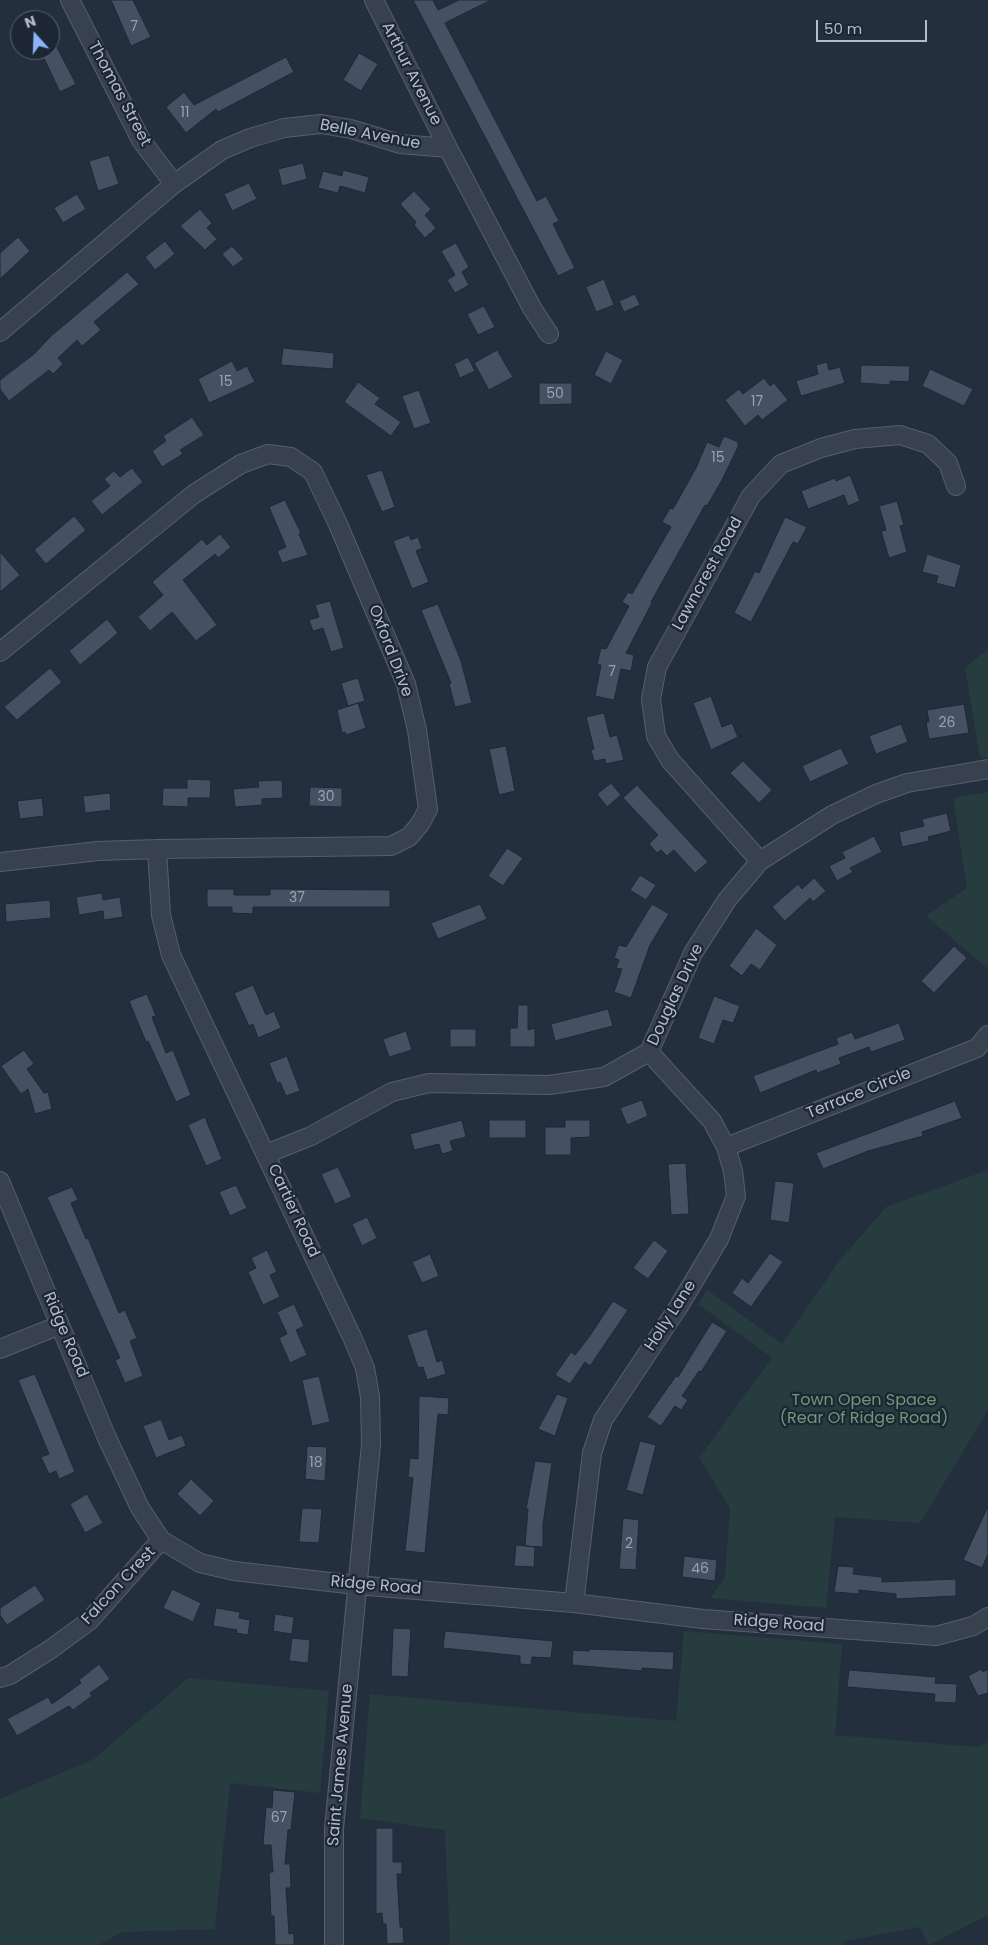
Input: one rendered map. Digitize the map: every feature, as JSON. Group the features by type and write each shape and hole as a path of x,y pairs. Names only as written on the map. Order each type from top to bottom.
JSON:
{"street":[{"name":"Thomas Street","path":"70,0 141,140 174,184"},
{"name":"Arthur Avenue","path":"374,0 448,148"},
{"name":"Belle Avenue","path":"0,332 174,184 222,150 250,138 284,128 321,124 351,129 400,144 448,148"},
{"path":"448,148 532,308 549,334"},
{"name":"Lawncrest Road","path":"760,861 670,760 656,736 651,698 657,667 751,496 780,464 821,448 855,438 900,435 928,444 948,463 956,486"},
{"name":"Oxford Drive","path":"0,652 194,494 240,464 268,454 291,457 313,472 337,522 406,684 417,730 428,809 420,824 409,837 391,846 98,851 0,862"},
{"name":"Douglas Drive","path":"266,1154 311,1136 392,1092 429,1084 549,1085 604,1077 649,1052 693,953 727,900 760,861 832,815 876,794 907,783 988,769"},
{"name":"Cartier Road","path":"157,849 161,915 171,955 365,1368 370,1397 371,1444 356,1585"},
{"name":"Terrace Circle","path":"726,1147 977,1048 988,1035"},
{"name":"Holly Lane","path":"574,1603 592,1453 600,1428 619,1392 679,1306 719,1239 736,1196 733,1171 726,1147 712,1121 700,1105 649,1052"},
{"name":"Ridge Road","path":"0,1181 125,1477 140,1508 161,1540 200,1563 234,1571 356,1585 574,1603 702,1619 936,1636 973,1626 988,1617"},
{"path":"0,1349 60,1325"},
{"name":"Falcon Crest","path":"0,1678 10,1675 51,1649 89,1621 161,1540"},
{"name":"Saint James Avenue","path":"334,1945 334,1829 356,1585"}],"green space":[{"path":"988,649 988,757 980,758 965,668"},
{"path":"988,792 988,969 926,916 967,888 953,798"},
{"name":"Town Open Space (Rear Of Ridge Road)","path":"988,1170 988,1410 920,1523 835,1517 826,1608 710,1598 725,1577 730,1508 699,1458 772,1358 698,1304 707,1290 782,1344 840,1260 886,1207"},
{"path":"684,1631 842,1644 835,1735 977,1747 988,1742 988,1915 929,1945 920,1927 845,1941 843,1945 450,1945 445,1830 360,1818 370,1694 676,1721"},
{"path":"188,1678 329,1691 320,1793 230,1783 215,1929 122,1932 99,1945 0,1945 0,1799 94,1759"}],"building":[{"path":"111,0 133,0 151,37 131,46"},
{"path":"413,0 433,0 438,10 459,0 491,0 445,23 537,201 546,196 559,221 553,224 575,268 558,276"},
{"path":"60,53 76,84 60,92 45,60 60,60"},
{"path":"359,53 378,64 361,91 343,80"},
{"path":"286,57 294,72 218,112 216,109 186,133 166,107 184,92 194,105"},
{"path":"109,155 119,184 98,191 89,161"},
{"path":"303,163 307,179 282,186 278,169"},
{"path":"343,170 369,177 365,193 340,186 338,193 318,188 323,171 342,176"},
{"path":"249,183 257,199 232,211 224,194"},
{"path":"414,191 431,209 425,215 436,228 425,238 414,225 416,222 400,204"},
{"path":"77,194 86,209 63,223 54,208"},
{"path":"200,209 212,223 207,228 217,239 205,250 180,226"},
{"path":"18,237 30,251 0,279 0,253"},
{"path":"165,241 175,254 155,270 145,257"},
{"path":"456,243 469,267 462,272 469,285 455,293 447,280 455,275 441,251"},
{"path":"232,246 244,259 233,267 222,254"},
{"path":"127,272 139,284 94,322 101,330 82,346 77,340 58,358 63,364 53,374 49,370 9,401 0,389 0,380 34,354 51,336"},
{"path":"604,279 614,305 596,312 586,287"},
{"path":"635,294 640,305 624,312 619,301"},
{"path":"484,306 495,327 478,335 467,314"},
{"path":"283,348 334,353 333,369 281,365"},
{"path":"497,350 513,377 489,390 474,363"},
{"path":"606,351 623,360 611,384 594,375"},
{"path":"468,357 475,371 460,378 454,364"},
{"path":"232,361 237,371 247,366 255,382 209,403 198,379"},
{"path":"827,362 829,370 840,367 845,383 801,396 796,381 818,374 816,365"},
{"path":"861,365 910,366 909,382 890,381 890,385 860,383"},
{"path":"930,369 973,389 964,406 922,386"},
{"path":"764,378 770,386 774,383 788,400 762,420 758,415 745,426 725,400 739,389 743,394"},
{"path":"358,382 380,398 375,404 401,422 391,436 344,402"},
{"path":"539,383 572,383 572,404 539,405"},
{"path":"419,390 431,423 414,429 402,396"},
{"path":"192,417 204,435 180,450 183,454 162,467 152,451 166,441 163,436"},
{"path":"724,436 738,442 738,447 722,480 707,506 705,505 651,602 626,653 634,655 631,671 621,669 614,700 595,696 601,665 597,664 601,648 606,649 629,606 622,602 628,592 632,594 671,527 662,522 670,508 673,509 696,468 707,442 719,447"},
{"path":"132,468 143,482 102,515 91,501 110,486 104,479 114,471 120,477"},
{"path":"382,470 395,507 382,512 366,475"},
{"path":"850,475 860,501 848,506 844,495 808,509 801,491 835,478 836,481"},
{"path":"285,500 301,533 299,534 308,555 282,563 277,551 286,547 269,507"},
{"path":"897,501 904,525 900,526 907,552 889,558 881,531 886,530 879,506"},
{"path":"74,516 86,530 46,564 34,550"},
{"path":"785,517 807,527 798,544 793,542 751,622 734,613 755,571 759,573"},
{"path":"220,534 231,547 218,558 215,554 183,580 217,625 196,641 172,612 150,631 138,617 163,595 152,582 202,539 207,545"},
{"path":"409,535 411,540 418,537 422,548 416,551 429,582 412,589 393,541"},
{"path":"0,552 20,575 0,592"},
{"path":"927,554 961,565 955,588 936,583 938,576 922,572"},
{"path":"330,601 344,648 331,652 323,628 313,631 309,620 319,617 315,605"},
{"path":"438,604 461,661 472,703 455,707 449,684 451,683 421,610"},
{"path":"107,619 118,633 80,665 69,651"},
{"path":"50,668 62,682 17,720 4,707"},
{"path":"358,678 365,701 348,706 341,683"},
{"path":"711,696 722,727 732,723 738,737 711,750 693,703"},
{"path":"358,703 366,728 346,735 345,732 342,733 337,710"},
{"path":"964,704 969,733 929,739 926,722 929,722 927,710"},
{"path":"604,713 610,737 617,735 624,760 606,764 605,759 594,761 591,750 594,749 586,717"},
{"path":"901,724 908,742 876,754 869,736"},
{"path":"506,746 515,791 499,795 489,749"},
{"path":"841,748 849,764 810,782 802,766"},
{"path":"743,761 772,790 759,803 730,773"},
{"path":"187,779 211,780 210,798 188,798 188,807 162,806 163,788 187,788"},
{"path":"282,780 283,798 262,799 262,805 235,807 233,789 259,787 258,781"},
{"path":"611,783 621,795 607,807 597,794"},
{"path":"637,785 708,862 695,873 674,850 667,856 661,850 657,853 649,844 658,835 623,798"},
{"path":"310,787 342,788 342,807 309,806"},
{"path":"110,793 111,810 85,813 83,796"},
{"path":"42,798 44,816 20,819 17,801"},
{"path":"947,813 951,831 928,837 929,841 902,847 899,832 924,826 922,819"},
{"path":"874,836 882,852 850,868 853,872 837,881 829,866 845,858 842,852"},
{"path":"507,848 523,858 503,886 488,876"},
{"path":"640,875 656,885 646,900 630,890"},
{"path":"814,878 826,891 813,902 810,898 785,921 772,907 798,884 802,889"},
{"path":"207,889 234,889 234,895 270,895 270,889 390,890 390,907 253,907 253,914 232,913 232,907 207,907"},
{"path":"102,893 103,900 120,897 123,917 104,920 103,911 79,915 76,897"},
{"path":"50,900 51,918 6,922 5,904"},
{"path":"480,904 487,919 438,939 431,923"},
{"path":"652,904 669,914 650,945 631,998 614,992 622,969 616,968 619,960 614,958 619,945 626,947"},
{"path":"756,928 777,945 760,970 751,964 742,976 729,966"},
{"path":"954,946 967,958 934,993 921,981"},
{"path":"253,985 266,1015 274,1011 281,1028 258,1038 253,1024 249,1026 234,993"},
{"path":"147,994 156,1016 152,1017 166,1053 173,1050 191,1095 176,1102 148,1041 146,1042 129,1001"},
{"path":"714,996 740,1006 733,1023 723,1020 714,1044 698,1038"},
{"path":"518,1005 528,1005 528,1030 535,1028 535,1047 510,1047 510,1028 517,1028"},
{"path":"608,1009 613,1026 555,1041 551,1024"},
{"path":"899,1023 905,1040 871,1052 869,1047 839,1058 841,1064 817,1073 816,1070 760,1093 753,1076 838,1044 836,1038 852,1032 855,1039"},
{"path":"450,1029 476,1029 476,1047 450,1047"},
{"path":"406,1031 412,1050 389,1057 383,1039"},
{"path":"24,1050 34,1064 27,1069 44,1093 48,1092 52,1109 35,1114 28,1089 21,1094 1,1066"},
{"path":"287,1056 300,1091 286,1096 280,1082 277,1083 269,1063"},
{"path":"642,1100 648,1116 627,1125 620,1108"},
{"path":"955,1101 962,1118 922,1132 923,1136 868,1151 823,1169 816,1153"},
{"path":"205,1117 222,1159 206,1166 188,1125"},
{"path":"462,1120 466,1137 450,1141 453,1151 442,1154 439,1144 414,1150 410,1134"},
{"path":"489,1120 526,1120 526,1138 489,1138"},
{"path":"565,1120 590,1120 590,1137 571,1138 571,1155 545,1155 545,1127 565,1127"},
{"path":"686,1163 689,1214 671,1215 668,1164"},
{"path":"338,1167 352,1197 335,1204 321,1174"},
{"path":"775,1181 794,1183 789,1223 770,1220"},
{"path":"236,1185 247,1208 230,1216 219,1192"},
{"path":"72,1187 78,1200 71,1203 86,1239 88,1238 119,1313 125,1310 137,1338 130,1341 143,1376 125,1383 115,1360 120,1358 47,1197"},
{"path":"367,1217 377,1238 362,1246 352,1224"},
{"path":"654,1240 668,1251 648,1279 633,1268"},
{"path":"267,1250 277,1272 270,1275 280,1297 263,1305 248,1272 256,1268 251,1258"},
{"path":"770,1253 783,1262 751,1307 732,1293 742,1278 748,1283"},
{"path":"430,1254 439,1276 422,1283 412,1262"},
{"path":"613,1301 628,1310 590,1366 585,1362 570,1384 555,1375 571,1352 575,1355"},
{"path":"294,1304 304,1326 296,1330 307,1355 290,1363 279,1338 287,1334 277,1312"},
{"path":"712,1322 727,1331 701,1372 699,1371 682,1396 688,1400 681,1410 675,1406 661,1426 647,1417 676,1376 678,1377"},
{"path":"427,1329 437,1362 442,1360 446,1374 427,1380 423,1367 418,1368 407,1335"},
{"path":"35,1374 75,1472 59,1479 56,1471 49,1474 41,1457 49,1454 18,1380"},
{"path":"319,1376 330,1422 312,1426 302,1380"},
{"path":"557,1394 568,1398 555,1436 538,1429"},
{"path":"419,1396 449,1398 448,1415 438,1414 425,1553 405,1551 413,1478 408,1477 410,1458 418,1459"},
{"path":"161,1419 169,1440 182,1435 186,1446 156,1458 143,1426"},
{"path":"640,1441 656,1445 643,1495 626,1490"},
{"path":"307,1446 327,1447 325,1481 305,1479"},
{"path":"535,1461 552,1463 543,1524 543,1547 525,1546 528,1509 526,1509"},
{"path":"191,1479 214,1501 200,1516 177,1494"},
{"path":"87,1494 103,1523 85,1533 70,1504"},
{"path":"988,1506 988,1554 982,1568 963,1560"},
{"path":"302,1508 322,1509 319,1543 299,1542"},
{"path":"623,1518 639,1520 636,1570 619,1569"},
{"path":"516,1545 535,1547 534,1567 514,1566"},
{"path":"684,1556 717,1560 715,1581 682,1577"},
{"path":"838,1566 854,1567 853,1574 882,1577 882,1582 956,1579 956,1596 896,1599 896,1594 859,1590 859,1594 834,1592"},
{"path":"35,1585 45,1600 7,1625 0,1615 0,1608"},
{"path":"172,1589 201,1603 193,1622 163,1608"},
{"path":"216,1608 240,1612 239,1618 250,1620 248,1635 236,1633 237,1630 213,1626"},
{"path":"275,1614 294,1617 292,1634 273,1631"},
{"path":"393,1628 411,1629 408,1677 391,1676"},
{"path":"445,1631 553,1641 551,1658 532,1657 531,1665 520,1664 520,1656 443,1648"},
{"path":"292,1638 310,1640 308,1663 289,1661"},
{"path":"589,1649 674,1652 673,1670 642,1668 642,1671 572,1665 573,1650 589,1651"},
{"path":"99,1664 110,1679 90,1693 92,1696 73,1710 69,1706 17,1736 7,1719 48,1697 52,1704 81,1683 79,1680"},
{"path":"981,1669 983,1672 988,1669 988,1693 978,1696 968,1676"},
{"path":"849,1670 936,1677 935,1683 957,1684 956,1703 934,1702 935,1694 847,1687"},
{"path":"273,1790 295,1792 291,1830 288,1830 285,1864 290,1864 291,1888 286,1888 289,1934 294,1933 294,1945 275,1945 274,1916 271,1916 269,1872 273,1872 271,1845 263,1845 266,1807 272,1808"},
{"path":"376,1828 393,1828 393,1862 402,1862 402,1874 397,1874 400,1927 403,1927 404,1943 387,1944 386,1924 383,1924 382,1913 376,1914"}]}
